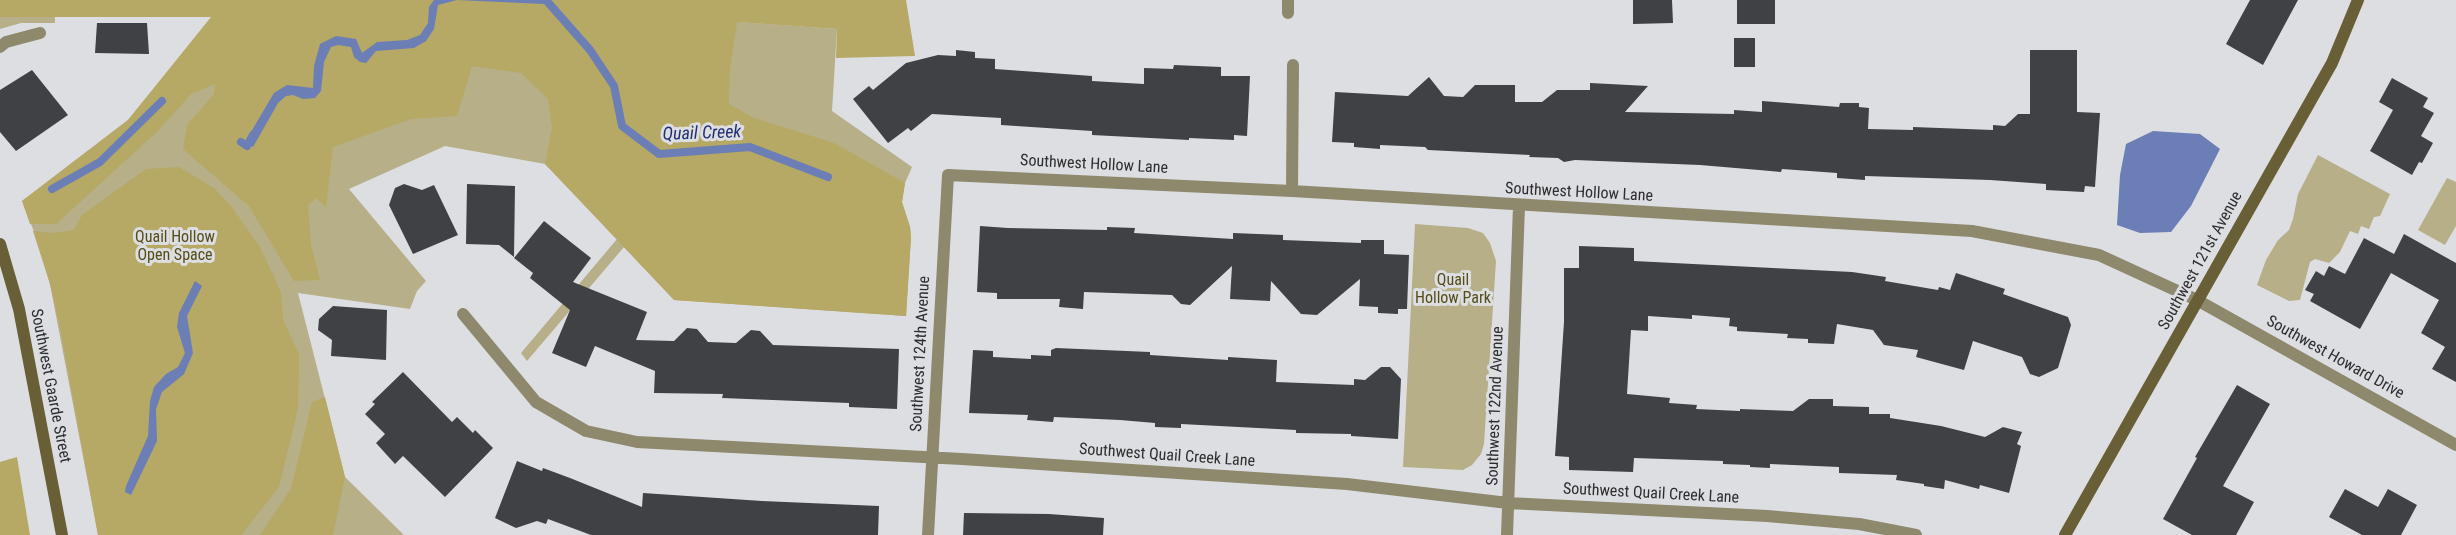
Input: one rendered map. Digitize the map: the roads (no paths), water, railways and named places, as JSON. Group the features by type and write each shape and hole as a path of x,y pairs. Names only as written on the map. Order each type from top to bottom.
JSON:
{"main road":[{"name":"Southwest 121st Avenue","path":"2065,535 2332,63 2358,0"},
{"name":"Southwest Gaarde Street","path":"0,244 19,309 62,535"}],"street":[{"path":"1288,0 1288,13"},
{"path":"0,46 6,42 40,33"},
{"path":"1292,191 1293,65"},
{"name":"Southwest Hollow Lane","path":"948,175 1292,191 1972,231 2099,255 2198,300"},
{"name":"Southwest 124th Avenue","path":"928,535 948,175"},
{"name":"Southwest 122nd Avenue","path":"1507,535 1519,206"},
{"name":"Southwest Howard Drive","path":"2198,300 2456,445"},
{"name":"Southwest Quail Creek Lane","path":"463,314 536,402 586,431 637,442 932,457 1347,483 1508,503 1778,517 1859,524 1916,535"}],"water":[{"path":"434,0 457,0 438,5 434,29 426,41 414,48 376,51 366,63 354,57 351,47 338,45 331,47 324,62 321,91 315,98 303,99 293,95 286,96 278,103 253,147 245,142 274,93 287,85 313,88 314,66 320,44 336,36 356,39 362,53 377,42 407,40 420,35 428,23 429,7"},
{"path":"457,0 544,0 544,4"},
{"path":"2153,131 2200,134 2220,149 2191,206 2171,232 2140,233 2117,225 2120,175 2126,144"},
{"path":"195,281 202,286 187,316 193,353 184,374 162,392 156,409 157,441 131,495 125,492 126,486 148,436 150,401 154,387 166,374 178,367 185,353 177,327 179,313"}],"waterway":[{"name":"Quail Creek","path":"546,0 590,50 614,86 622,126 659,154 750,147 828,177"},
{"path":"52,189 100,162 162,101"},
{"name":"Quail Creek","path":"241,142 247,146 253,135"}],"park label":[{"name":"Quail Hollow Open Space","path":"175,247"},
{"name":"Quail Hollow Park","path":"1453,290"}]}
